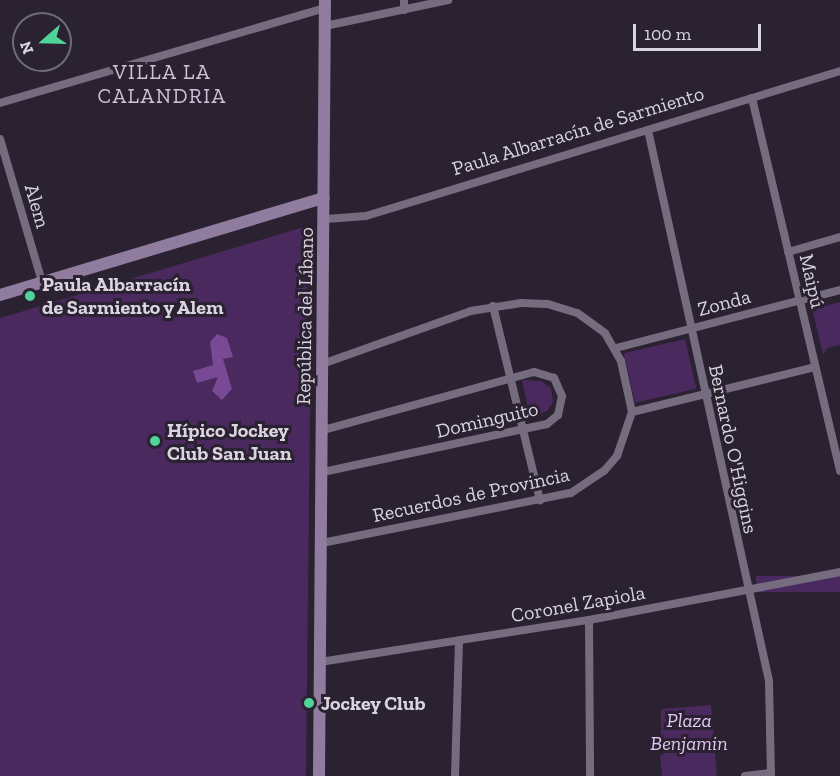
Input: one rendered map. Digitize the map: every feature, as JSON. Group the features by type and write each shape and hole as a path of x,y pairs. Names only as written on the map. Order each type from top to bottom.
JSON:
{"main road":[{"name":"República del Líbano","path":"319,776 325,363 325,4"},
{"path":"0,295 324,198"}],"street":[{"path":"404,0 404,10"},
{"path":"325,26 448,0"},
{"path":"0,103 325,4"},
{"name":"Paula Albarracín de Sarmiento","path":"326,219 366,216 840,71"},
{"name":"Maipú","path":"752,98 840,471"},
{"name":"Bernardo O'Higgins","path":"648,130 746,590 769,681 771,775"},
{"name":"Alem","path":"0,139 42,282"},
{"path":"788,252 840,237"},
{"name":"Zonda","path":"616,348 840,290"},
{"path":"325,363 493,306 534,303 561,307 592,322 616,348 633,412 815,367"},
{"path":"493,306 513,377 540,500"},
{"name":"Dominguito","path":"323,430 513,377 544,372 554,378 562,396 553,421 523,430 323,472"},
{"name":"Recuerdos de Provincia","path":"322,543 571,493 604,471 622,446 633,412"},
{"name":"Coronel Zapiola","path":"320,663 589,620 840,572"},
{"path":"589,620 590,776"},
{"path":"455,776 459,641"},
{"path":"745,776 771,775"}],"green space":[{"name":"Hípico Jockey Club San Juan","path":"307,226 312,230 306,776 0,776 0,318"},
{"path":"840,302 840,345 827,348 823,355 813,312 816,308"},
{"path":"685,339 696,389 635,403 624,353"},
{"path":"522,380 541,381 551,388 553,402 547,411 530,418"},
{"path":"756,576 840,576 840,592 756,592"},
{"name":"Plaza Benjamin","path":"711,705 717,776 662,776 660,756 670,749 661,736 661,709"}],"shaded area":[{"path":"217,334 227,338 233,357 223,359 232,389 222,400 212,391 218,377 197,383 193,371 213,365 210,342"}],"place":[{"name":"Paula Albarracín de Sarmiento y Alem","path":"30,296"},
{"name":"Hípico Jockey Club San Juan","path":"155,441"},
{"name":"Jockey Club","path":"309,703"}],"district":[{"name":"VILLA LA CALANDRIA","path":"162,84"}]}
